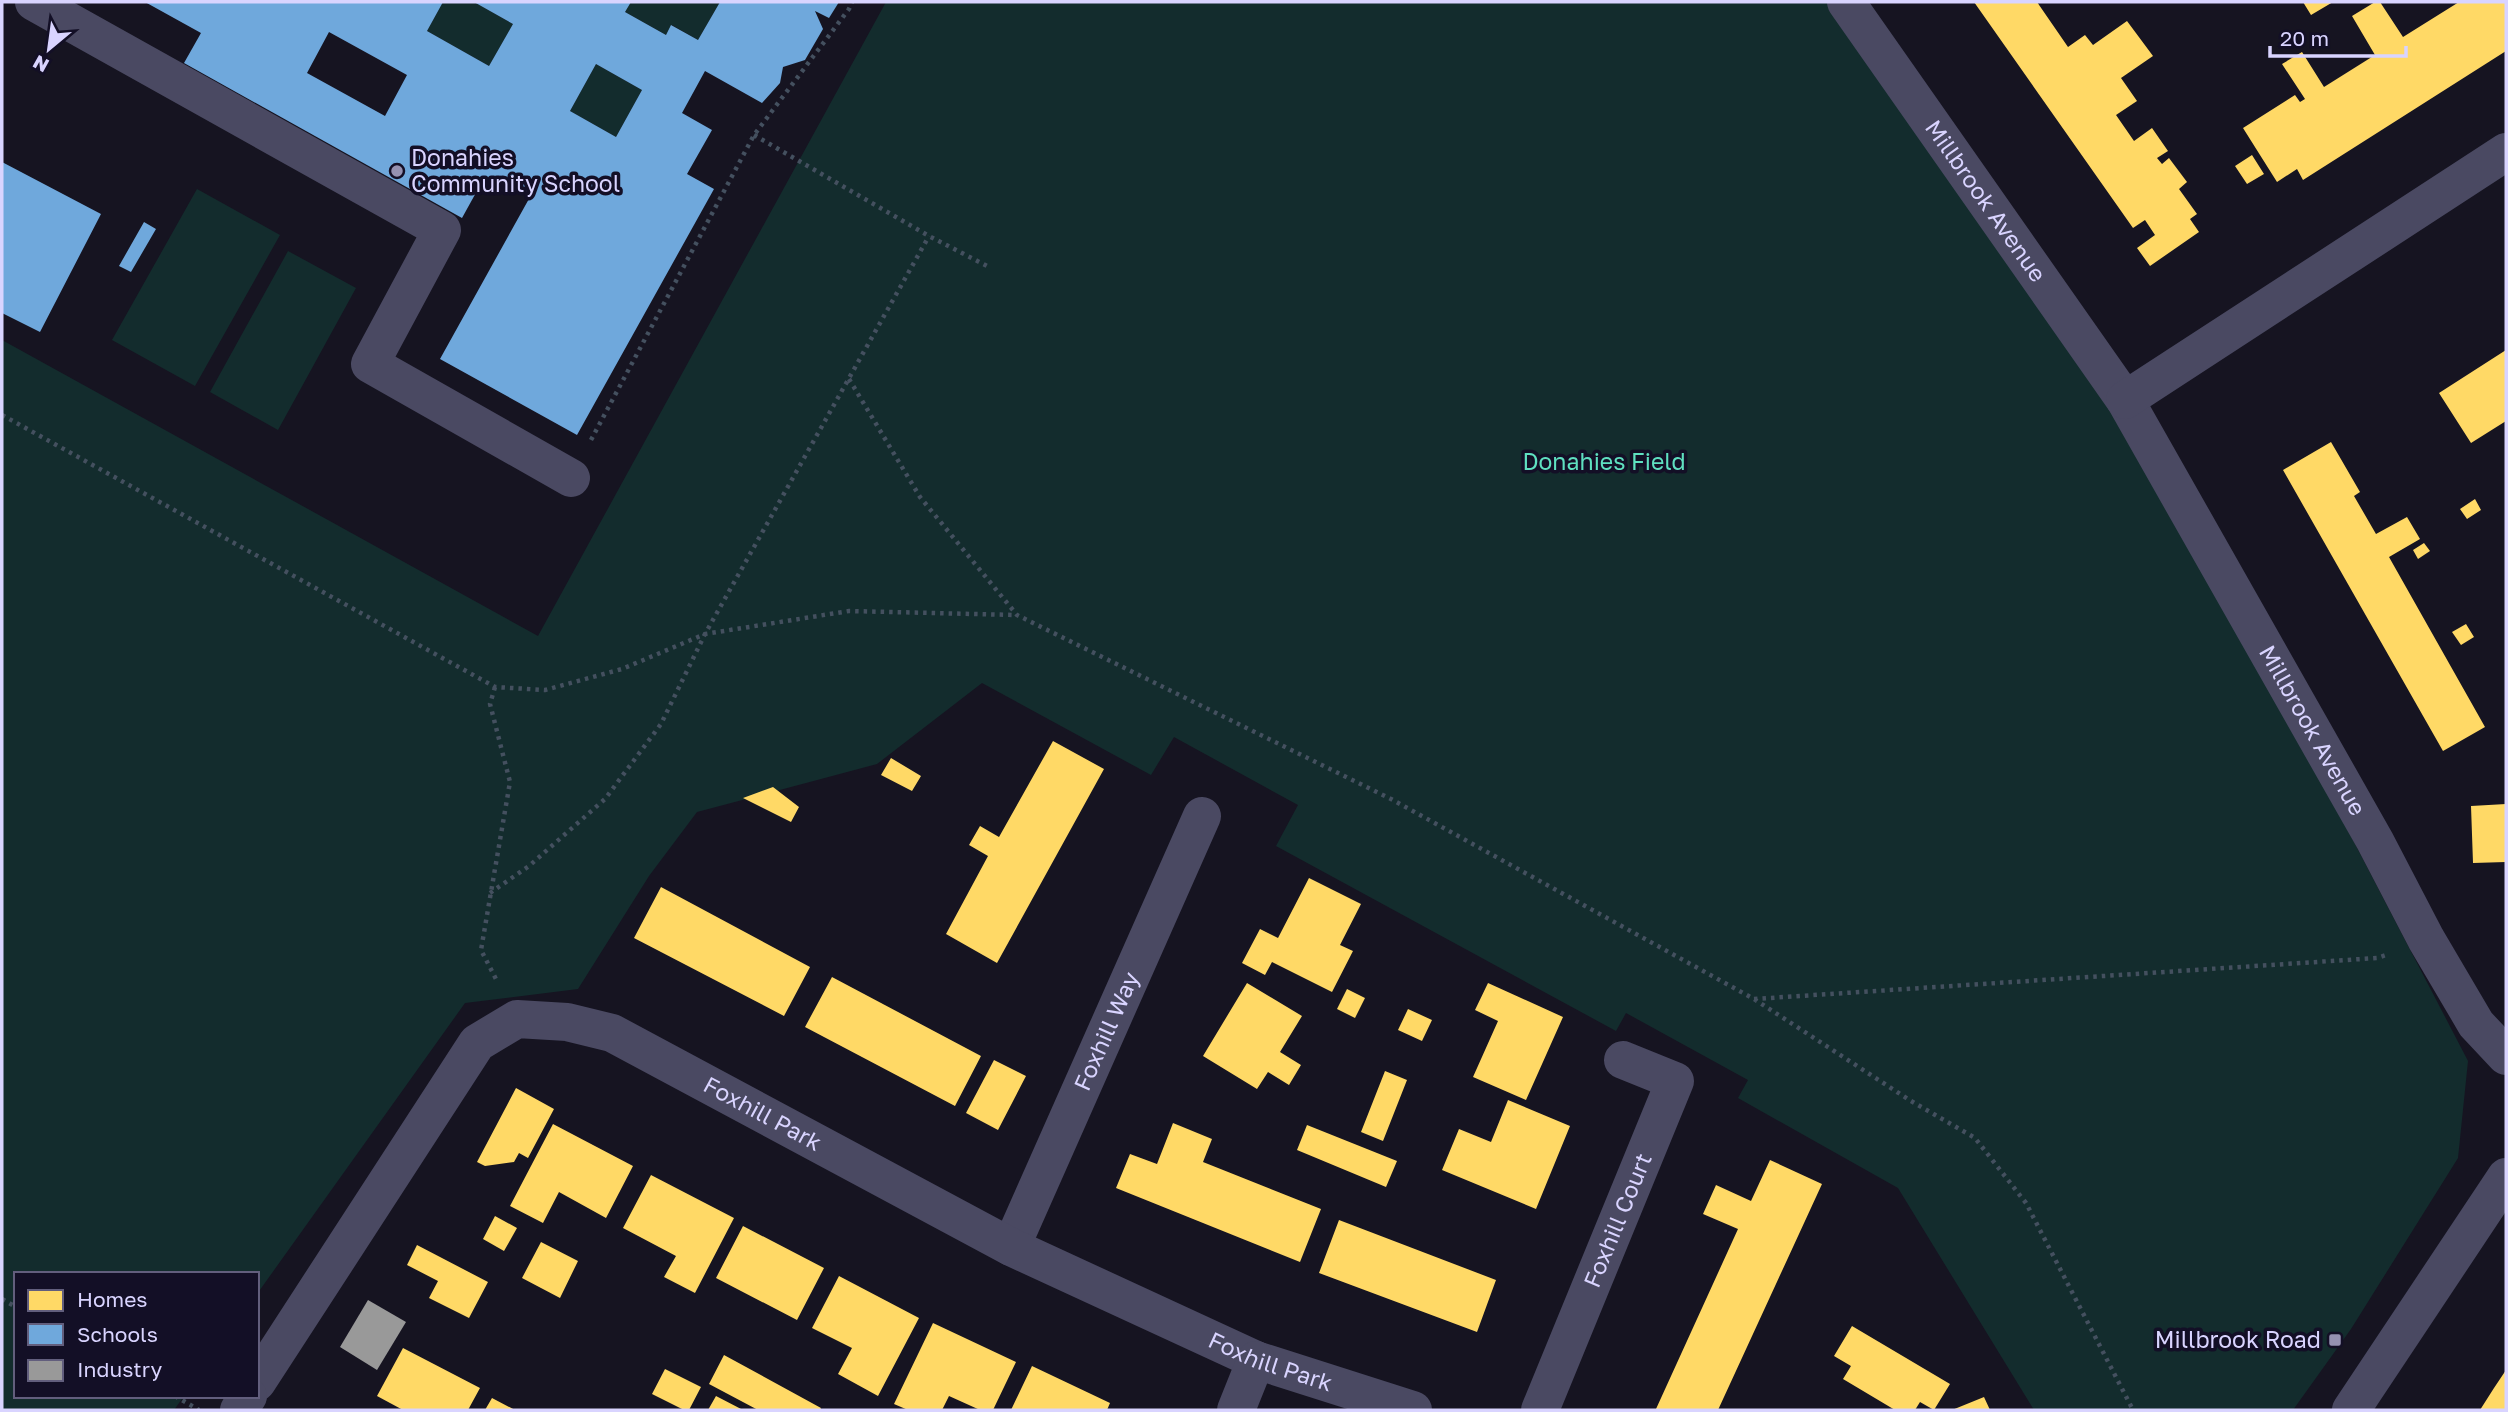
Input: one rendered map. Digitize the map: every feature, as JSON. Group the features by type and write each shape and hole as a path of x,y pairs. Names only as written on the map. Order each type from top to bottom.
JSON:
{"street":[{"path":"34,2 442,230 370,364 571,478"},
{"name":"Millbrook Avenue","path":"1846,2 2124,400 2375,841 2426,939 2476,1024 2506,1056"},
{"path":"2124,400 2506,152"},
{"name":"Foxhill Way","path":"1011,1247 1202,816"},
{"path":"259,1379 477,1043 517,1019"},
{"name":"Foxhill Park","path":"517,1019 567,1022 612,1033 1011,1247 1256,1360 1413,1410"},
{"name":"Foxhill Court","path":"1540,1410 1675,1081 1623,1060"},
{"path":"2351,1410 2506,1177"},
{"path":"1236,1410 1256,1360"}],"path":[{"path":"571,478 754,135 852,2"},
{"path":"754,135 929,236 987,266"},
{"path":"490,893 529,866 605,800 661,724 705,634 929,236"},
{"path":"849,379 920,497 1017,615 1391,799 1754,999 1910,1101 1975,1138 2026,1203 2133,1410"},
{"path":"2,415 495,687 545,690 622,669 705,634 849,611 1017,615"},
{"path":"495,687 490,704 510,782 481,950 517,1019"},
{"path":"1754,999 2377,958 2426,939"},
{"path":"179,1398 200,1410"}],"green space":[{"path":"443,2 474,2 513,24 489,66 427,31"},
{"path":"631,2 720,2 698,40 672,25 666,35 625,12"},
{"name":"Donahies Field","path":"886,2 1845,2 2124,400 2468,1061 2458,1158 2351,1329 2293,1410 2034,1410 1898,1188 1738,1098 1748,1080 1626,1013 1616,1031 1276,846 1298,805 1174,737 1151,775 982,683 877,764 697,812 649,876 578,989 465,1003 259,1291 259,1272 14,1272 14,1398 183,1398 174,1410 2,1410 2,340 538,636"},
{"path":"596,64 642,90 616,137 570,111"},
{"path":"197,189 280,235 195,386 112,340"},
{"path":"288,251 356,288 278,430 210,392"}],"building: Homes":[{"path":"1974,2 2037,2 2068,47 2085,35 2093,45 2127,21 2153,56 2121,78 2137,101 2116,115 2134,141 2152,128 2168,151 2157,158 2162,164 2169,158 2187,182 2179,189 2197,214 2190,219 2199,232 2150,266 2137,248 2155,235 2145,220 2133,228"},
{"path":"2303,2 2333,2 2311,15"},
{"path":"2375,2 2380,2 2403,37 2459,2 2506,2 2506,51 2303,180 2297,169 2277,182 2243,128 2295,95 2300,102 2305,99 2282,64 2302,52 2324,87 2375,55 2352,16"},
{"path":"2252,155 2264,174 2247,184 2235,166"},
{"path":"2506,350 2506,421 2471,443 2439,393"},
{"path":"2331,442 2360,492 2354,496 2376,534 2407,517 2420,539 2389,557 2485,727 2443,751 2283,470"},
{"path":"2475,499 2481,510 2467,519 2460,509"},
{"path":"2424,543 2430,551 2418,559 2413,550"},
{"path":"2466,624 2474,637 2461,645 2452,632"},
{"path":"1053,741 1104,769 997,963 946,934 988,856 969,845 980,826 999,837"},
{"path":"891,758 921,776 912,791 881,775"},
{"path":"773,787 799,807 791,822 743,798"},
{"path":"2506,804 2506,862 2473,863 2471,806"},
{"path":"1309,878 1361,904 1340,945 1353,951 1332,992 1272,962 1265,975 1242,963 1260,929 1278,938"},
{"path":"661,887 810,967 784,1016 634,938"},
{"path":"832,977 981,1056 955,1106 805,1027"},
{"path":"1247,983 1302,1016 1280,1052 1301,1065 1289,1085 1268,1072 1257,1089 1203,1056"},
{"path":"1488,983 1563,1017 1526,1100 1473,1077 1498,1021 1475,1010"},
{"path":"1347,989 1365,998 1355,1018 1337,1009"},
{"path":"1408,1009 1432,1020 1422,1041 1398,1030"},
{"path":"994,1060 1026,1076 998,1130 966,1113"},
{"path":"1385,1071 1407,1080 1383,1141 1361,1132"},
{"path":"516,1088 554,1109 528,1158 519,1153 514,1162 485,1166 477,1162"},
{"path":"1508,1100 1570,1126 1536,1209 1442,1170 1459,1129 1491,1142"},
{"path":"1173,1123 1212,1139 1203,1162 1321,1209 1300,1262 1116,1188 1130,1154 1157,1164"},
{"path":"553,1124 633,1166 606,1218 559,1192 543,1223 510,1206"},
{"path":"1307,1125 1397,1161 1386,1187 1297,1150"},
{"path":"1770,1160 1822,1184 1718,1410 1656,1409 1738,1229 1703,1214 1716,1185 1751,1201"},
{"path":"651,1175 734,1218 695,1293 664,1277 676,1256 623,1228"},
{"path":"495,1216 517,1228 504,1251 483,1239"},
{"path":"1339,1220 1496,1280 1477,1332 1319,1273"},
{"path":"743,1226 824,1268 797,1320 716,1278"},
{"path":"541,1242 578,1261 560,1298 522,1278"},
{"path":"417,1245 488,1282 469,1318 429,1298 438,1281 407,1265"},
{"path":"839,1276 919,1318 878,1396 838,1374 852,1348 812,1328"},
{"path":"933,1323 1016,1362 993,1410 980,1410 949,1396 942,1410 908,1410 894,1404"},
{"path":"1852,1326 1950,1384 1934,1410 1920,1402 1915,1410 1895,1410 1843,1379 1851,1366 1834,1356"},
{"path":"403,1348 480,1388 468,1410 403,1410 377,1396"},
{"path":"724,1355 821,1408 820,1410 758,1410 709,1384"},
{"path":"1032,1366 1110,1403 1107,1410 1011,1410"},
{"path":"665,1369 701,1387 689,1410 652,1394"},
{"path":"2506,1370 2506,1410 2480,1410 2494,1388"},
{"path":"716,1396 743,1410 708,1410"},
{"path":"1984,1397 1990,1410 1952,1410"},
{"path":"492,1398 515,1410 485,1410"}],"building: Schools":[{"path":"145,2 443,2 427,31 489,66 513,24 474,2 631,2 625,12 666,35 671,25 698,40 720,2 839,2 829,18 815,11 823,29 805,60 783,67 780,83 762,103 705,71 682,113 712,130 687,174 714,189 577,435 440,359 530,197 497,179 493,186 483,180 462,218 184,63 201,33","holes":["329,32 407,75 385,116 307,73","596,64 642,90 616,137 570,111"]},
{"path":"2,162 101,214 40,332 2,313"},
{"path":"144,222 156,229 131,272 119,266"}],"building: Industry":[{"path":"368,1300 406,1322 377,1370 340,1347"}],"place":[{"name":"Donahies Community School","path":"397,171"},
{"name":"Millbrook Road","path":"2335,1340"}]}
